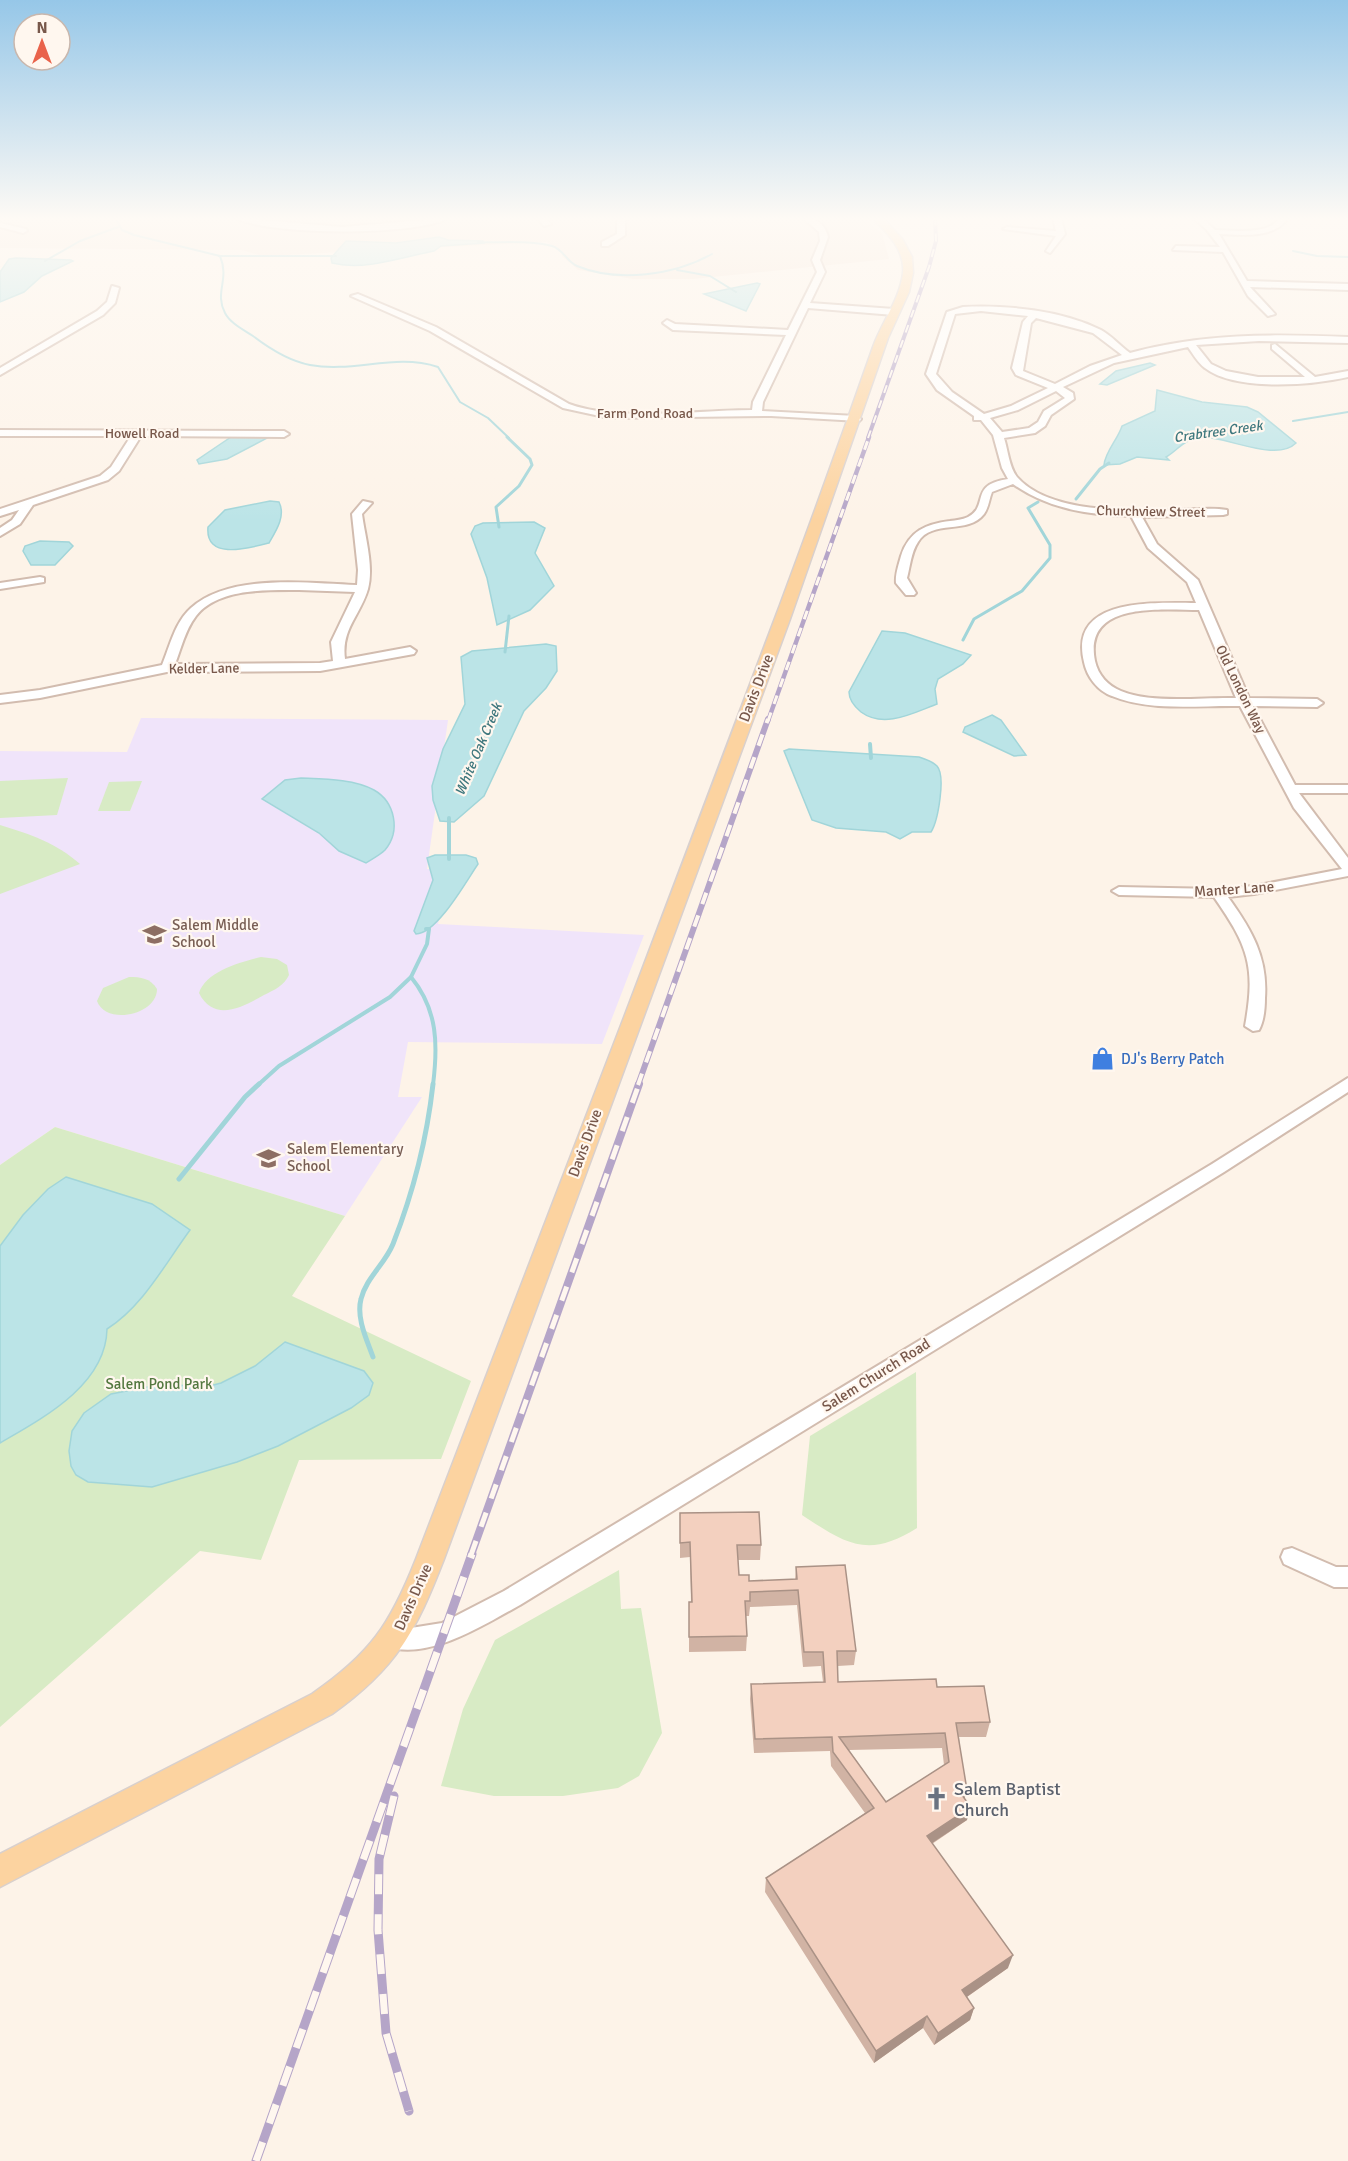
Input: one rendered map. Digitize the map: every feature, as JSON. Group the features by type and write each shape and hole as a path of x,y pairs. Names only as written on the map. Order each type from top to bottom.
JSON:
{"main road":[{"name":"Davis Drive","path":"0,1872 322,1704 368,1670 394,1639 415,1597 434,1548 856,419 880,342 891,319"}],"street":[{"path":"0,372 90,319"},
{"name":"Farm Pond Road","path":"409,319 433,329 576,410 623,415 758,413 856,419"},
{"path":"758,413 758,402 799,319"},
{"path":"910,593 901,578 911,541 916,534 928,528 974,518 980,513 983,496 990,487 1000,482 1015,481 1007,469 992,424 940,388 932,378 933,363 948,319"},
{"path":"997,436 1022,434 1038,427 1047,413 1069,399 1070,395 1025,377 1017,369 1031,319"},
{"path":"1046,319 1095,330 1129,356"},
{"path":"667,323 673,327 792,333"},
{"path":"967,420 983,418 1025,406 1090,369 1129,356 1190,344 1263,338 1348,340"},
{"path":"1190,344 1209,367 1228,375 1262,379 1311,378 1348,374"},
{"path":"1275,347 1311,378"},
{"name":"Howell Road","path":"0,433 284,434"},
{"path":"0,513 111,474 138,433"},
{"name":"Churchview Street","path":"1015,481 1038,495 1062,504 1107,513 1223,512"},
{"path":"340,664 337,642 362,589 364,570 357,514 367,503"},
{"path":"0,533 16,522 29,504"},
{"name":"Old London Way","path":"1135,514 1152,546 1191,580 1244,702 1290,789 1301,808 1348,867"},
{"path":"0,586 40,580"},
{"path":"167,668 188,619 195,610 217,598 242,591 266,588 362,589"},
{"path":"1202,607 1137,608 1102,618 1093,624 1087,634 1088,655 1093,672 1103,686 1132,699 1317,703"},
{"name":"Kelder Lane","path":"0,699 40,694 126,674 167,668 308,668 410,651"},
{"path":"1290,789 1348,789"},
{"name":"Manter Lane","path":"1119,891 1218,893 1287,885 1348,872"},
{"path":"1218,893 1248,936 1258,959 1259,984 1253,1026"},
{"name":"Salem Church Road","path":"394,1639 425,1639 442,1635 512,1598 1218,1168 1348,1084"},
{"path":"1292,1557 1334,1577 1348,1577"}],"shaded area":[{"path":"141,718 448,720 427,869 451,870 438,924 644,935 602,1044 408,1042 398,1097 422,1097 345,1216 55,1127 0,1165 0,751 127,752"}],"green space":[{"path":"68,778 57,815 0,818 0,781"},
{"path":"142,781 130,811 98,811 109,782"},
{"path":"0,825 42,840 62,850 80,864 0,894"},
{"path":"261,957 277,959 287,965 289,975 282,985 247,1004 229,1010 213,1008 205,1002 199,993 203,985 216,973"},
{"path":"129,977 151,982 157,989 155,998 140,1011 130,1014 120,1015 102,1009 97,1001 103,988"},
{"name":"Salem Pond Park","path":"55,1127 345,1216 292,1296 471,1381 441,1459 299,1460 261,1560 200,1551 0,1727 0,1165"},
{"path":"916,1372 917,1528 900,1538 885,1543 858,1544 832,1534 802,1515 810,1436"},
{"path":"619,1570 621,1609 641,1608 662,1733 639,1776 618,1788 563,1796 494,1796 441,1786 463,1709 495,1640"}],"water":[{"path":"1150,363 1155,365 1107,385 1100,384 1116,371"},
{"path":"1157,390 1202,402 1247,407 1258,412 1296,443 1287,449 1275,450 1196,438 1187,441 1166,457 1169,460 1137,457 1120,464 1104,465 1122,426 1155,411"},
{"path":"234,435 271,436 227,459 199,464 197,460"},
{"path":"270,501 279,502 281,513 279,523 269,543 230,550 213,545 209,538 208,527 225,510"},
{"path":"534,522 545,528 535,553 554,586 530,610 497,625 487,578 471,534 475,526 483,523"},
{"path":"40,541 69,542 73,546 55,565 31,565 23,551 25,546"},
{"path":"882,631 905,633 971,655 963,664 938,679 935,689 937,704 899,718 870,717 855,706 849,692"},
{"path":"546,644 556,646 557,671 546,688 524,711 484,796 454,822 440,821 433,800 432,786 443,749 465,704 461,657 472,651"},
{"path":"992,715 1001,720 1026,755 1014,756 963,732 965,727"},
{"path":"789,749 919,757 928,760 937,766 941,779 938,809 931,832 912,832 900,839 886,832 836,828 812,820 784,751"},
{"path":"301,778 348,782 366,786 381,795 391,809 394,826 390,842 385,850 366,863 339,851 319,833 262,799 285,780"},
{"path":"435,855 466,855 476,858 478,864 442,916 424,932 416,934 414,931 433,880 427,858"},
{"path":"66,1177 152,1204 190,1230 132,1309 107,1329 104,1349 96,1367 84,1383 52,1411 0,1443 0,1246 23,1215 48,1189"},
{"path":"285,1342 364,1371 373,1383 369,1395 351,1408 278,1446 237,1462 152,1487 88,1482 76,1475 71,1466 69,1451 72,1431 84,1413 111,1394 163,1384 206,1387 221,1383 255,1366"}],"building":[{"name":"Salem Baptist Church","path":"759,1512 761,1545 737,1545 739,1575 749,1575 749,1581 797,1579 796,1567 845,1565 856,1651 837,1651 838,1682 936,1679 937,1687 984,1686 990,1722 956,1723 967,1790 961,1794 971,1807 927,1836 1013,1955 962,1990 974,2008 938,2033 927,2016 876,2051 766,1878 874,1808 833,1752 832,1737 755,1739 751,1684 825,1682 823,1652 804,1652 798,1590 750,1592 750,1601 745,1601 747,1636 689,1637 689,1602 692,1602 690,1542 680,1543 680,1513","holes":["945,1733 949,1762 886,1802 839,1737"]}],"waterway":[{"name":"White Oak Creek","path":"229,319 280,354 310,365 343,367 406,362 438,367 460,402 488,418 509,438"},
{"name":"Crabtree Creek","path":"1293,421 1348,412"},
{"name":"White Oak Creek","path":"499,527 496,507 519,486 532,465 530,459 507,437"},
{"name":"Crabtree Creek","path":"1076,499 1100,469 1109,463"},
{"name":"Crabtree Creek","path":"963,640 974,619 1022,591 1050,558 1050,545 1028,508 1038,502"},
{"name":"White Oak Creek","path":"505,652 509,616"},
{"name":"Crabtree Creek","path":"870,744 871,758"},
{"name":"White Oak Creek","path":"449,818 449,859"},
{"name":"White Oak Creek","path":"411,977 427,944 429,929 426,929"},
{"name":"White Oak Creek","path":"258,1085 279,1066 390,997 411,977"},
{"path":"411,977 427,1002 434,1028 433,1085"},
{"name":"White Oak Creek","path":"179,1179 245,1097 259,1084"},
{"path":"373,1357 361,1321 361,1299 367,1284 390,1251 407,1205 423,1145 433,1084"}],"railway":[{"path":"868,438 911,319"},
{"path":"768,721 869,437"},
{"path":"638,1085 768,719"},
{"path":"471,1555 639,1084"},
{"path":"256,2161 472,1554"},
{"path":"394,1796 379,1859 378,1930 386,2033 409,2111"}],"place":[{"name":"Salem Middle School","path":"154,934"},
{"name":"DJ's Berry Patch","path":"1103,1059"},
{"name":"Salem Elementary School","path":"269,1158"},
{"name":"Salem Baptist Church","path":"936,1799"}]}
